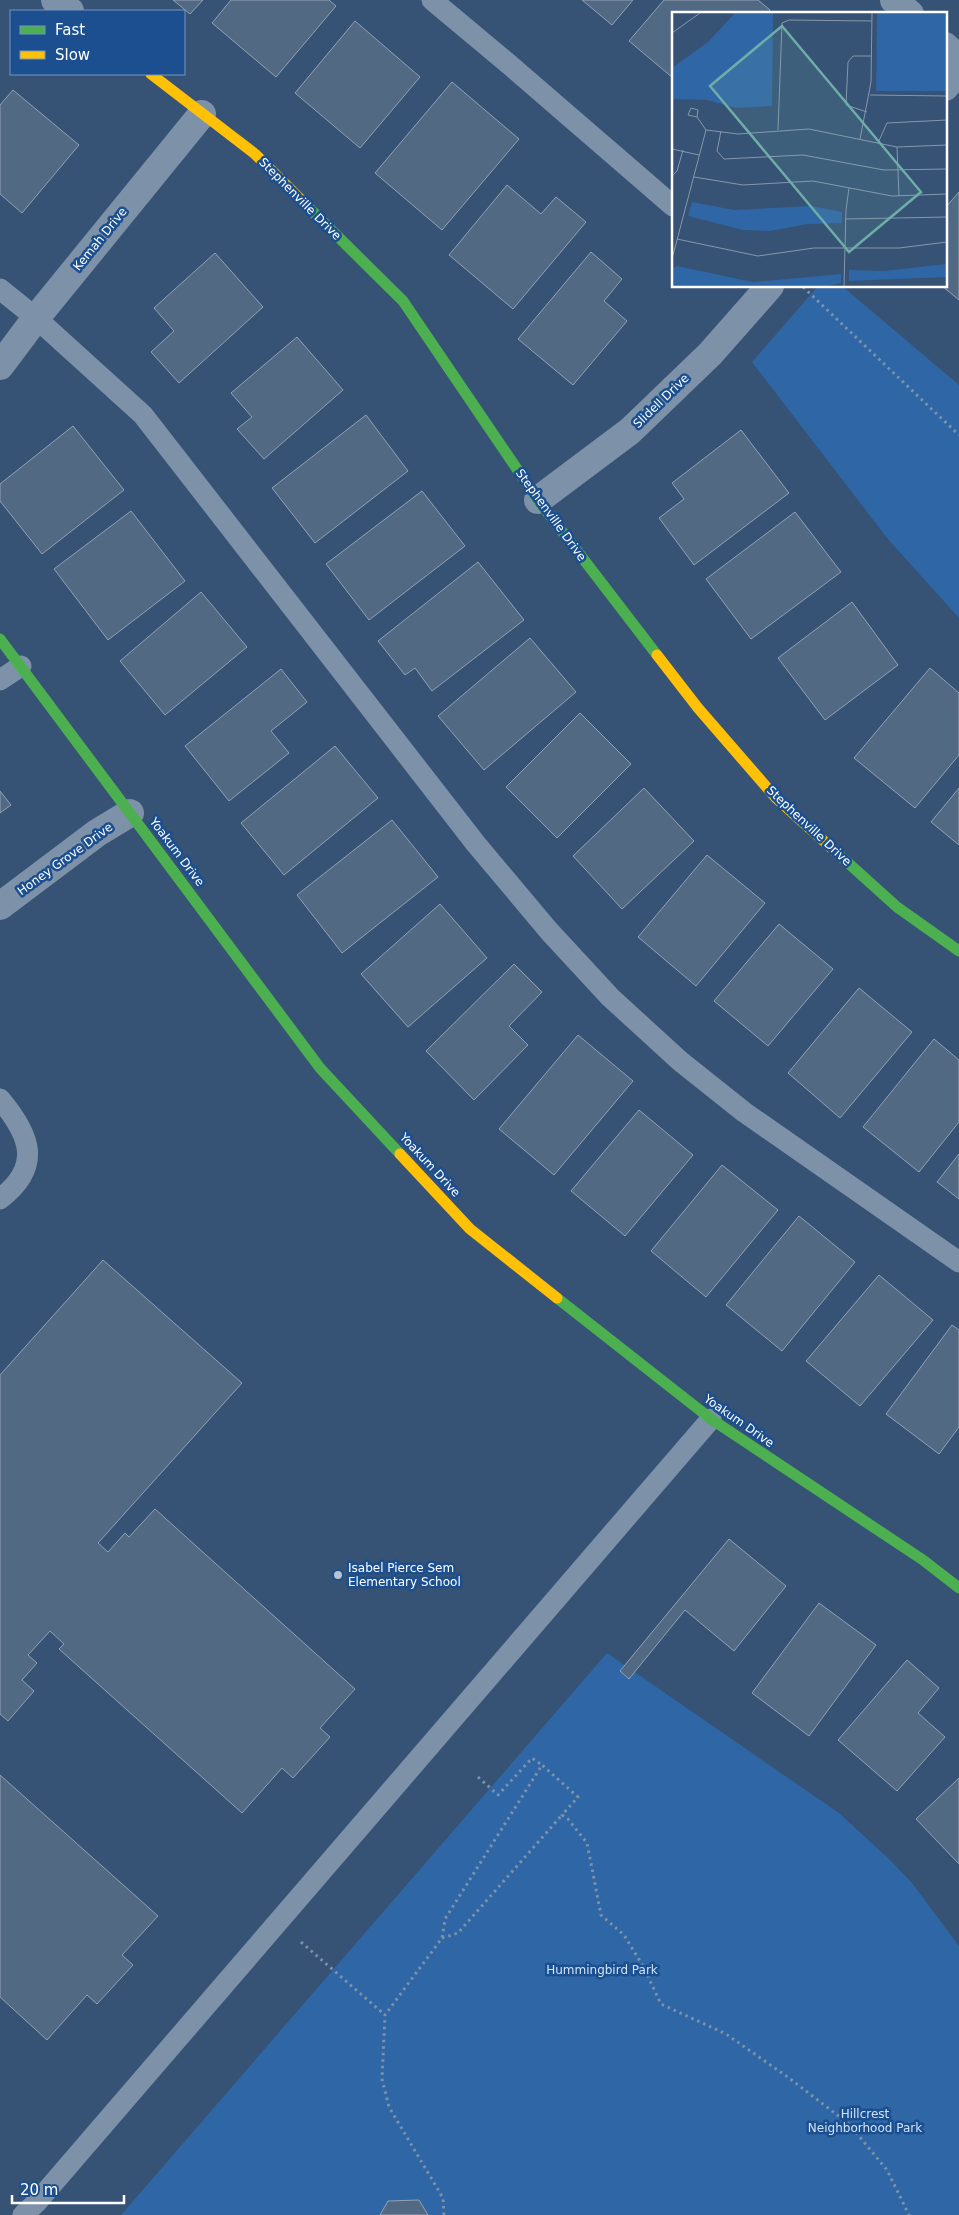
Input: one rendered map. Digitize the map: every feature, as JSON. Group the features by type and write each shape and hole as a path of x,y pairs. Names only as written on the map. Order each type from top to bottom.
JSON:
{"street":[{"path":"55,0 69,10"},
{"path":"894,0 908,12"},
{"path":"946,47 959,58"},
{"path":"946,86 959,71"},
{"name":"Stephenville Drive","path":"152,75 255,154 403,301 538,500 698,708 776,798 897,907 959,951"},
{"name":"Kemah Drive","path":"0,366 36,318 202,114"},
{"name":"Slidell Drive","path":"538,500 630,431 710,354 766,288"},
{"name":"Yoakum Drive","path":"0,639 320,1068 470,1229 711,1419 923,1560 959,1588"},
{"name":"Honey Grove Drive","path":"0,906 97,833 130,813"}],"lane":[{"path":"432,0 672,205"},
{"path":"0,290 36,318 143,415 476,844 549,931 610,997 680,1061 744,1112 959,1262"},
{"path":"0,680 21,666"},
{"path":"0,1099 21,1126 27,1139 28,1160 18,1182 0,1199"},
{"path":"23,2215 37,2202 711,1419"}],"path":[{"path":"805,288 959,435"},
{"path":"442,1938 458,1933 578,1797 532,1758 498,1795 478,1777"},
{"path":"444,2215 443,2198 388,2107 382,2079 385,2014 442,1938 445,1919 542,1765"},
{"path":"562,1815 568,1819 587,1842 601,1915 624,1935 644,1966 661,2004 726,2034 789,2078 849,2124 887,2170 909,2215"},
{"path":"278,1923 385,2014"}],"green space":[{"path":"816,288 844,288 959,385 959,618 887,538 752,362"},
{"name":"Hummingbird Park","path":"607,1653 839,1813 912,1883 959,1946 959,2215 121,2215"}],"building":[{"path":"173,0 203,0 190,14"},
{"path":"231,0 329,0 336,6 276,77 212,23"},
{"path":"582,0 633,0 612,25"},
{"path":"664,0 758,0 770,10 769,12 672,12 672,77 629,41"},
{"path":"355,21 420,77 360,148 295,93"},
{"path":"452,82 519,139 442,230 375,173"},
{"path":"13,90 79,145 22,213 0,194 0,105"},
{"path":"507,185 541,214 556,197 586,222 513,309 449,255"},
{"path":"959,192 959,300 944,288 946,288 946,207"},
{"path":"591,252 622,279 604,301 627,321 573,385 518,339"},
{"path":"215,253 263,307 179,383 151,352 174,331 154,308"},
{"path":"297,337 343,390 264,459 237,429 252,417 231,393"},
{"path":"366,415 408,471 315,543 272,488"},
{"path":"73,426 124,490 42,554 0,501 0,484"},
{"path":"741,430 789,493 694,565 659,518 684,499 672,483"},
{"path":"422,491 465,546 369,620 326,564"},
{"path":"131,511 185,581 108,640 54,569"},
{"path":"795,512 841,572 751,639 706,579"},
{"path":"478,562 524,620 432,691 415,668 405,675 378,641"},
{"path":"201,592 247,647 165,715 120,661"},
{"path":"852,602 898,665 825,720 778,658"},
{"path":"530,638 576,692 484,770 438,716"},
{"path":"930,668 959,693 959,755 915,808 854,758"},
{"path":"281,669 307,702 271,731 289,753 229,801 185,746"},
{"path":"580,713 631,764 557,838 506,787"},
{"path":"335,746 378,798 284,875 241,823"},
{"path":"644,788 694,841 622,909 573,856"},
{"path":"959,788 959,845 931,822"},
{"path":"0,791 11,805 0,813"},
{"path":"392,820 438,877 342,953 297,895"},
{"path":"707,855 765,903 696,986 638,937"},
{"path":"440,904 487,958 408,1027 361,974"},
{"path":"779,924 833,969 768,1046 714,1001"},
{"path":"514,964 542,992 509,1026 528,1045 474,1100 426,1051"},
{"path":"859,988 912,1032 840,1118 788,1073"},
{"path":"578,1035 633,1081 554,1175 499,1129"},
{"path":"934,1039 959,1060 959,1122 919,1172 863,1127"},
{"path":"639,1110 693,1155 625,1236 571,1191"},
{"path":"959,1154 959,1199 937,1182"},
{"path":"722,1165 778,1210 706,1297 651,1251"},
{"path":"799,1216 855,1262 782,1351 726,1305"},
{"path":"103,1260 242,1383 98,1543 108,1552 125,1533 129,1537 155,1509 355,1689 320,1728 330,1737 293,1778 282,1768 242,1813 59,1649 64,1644 50,1631 28,1655 37,1663 22,1680 34,1691 8,1721 0,1714 0,1375"},
{"path":"879,1275 933,1320 860,1406 806,1361"},
{"path":"952,1325 959,1330 959,1427 939,1454 886,1414"},
{"path":"729,1539 786,1586 734,1651 685,1610 629,1679 620,1671"},
{"path":"819,1603 876,1645 809,1736 752,1693"},
{"path":"907,1660 939,1688 918,1713 945,1737 897,1791 838,1740"},
{"path":"0,1775 158,1916 122,1955 133,1965 97,2004 87,1995 47,2040 0,1997"},
{"path":"959,1778 959,1864 916,1819"},
{"path":"419,2200 428,2215 380,2215 388,2201"}],"traffic: fast":[{"path":"308,207 403,301 538,500 657,655"},
{"path":"0,639 320,1068 400,1154"},
{"path":"836,852 897,907 959,951"},
{"path":"557,1298 711,1419 923,1560 959,1588"}],"traffic: slow":[{"path":"152,75 255,154 308,207"},
{"path":"657,655 698,708 776,798 836,852"},
{"path":"400,1154 470,1229 557,1298"}],"place":[{"name":"Isabel Pierce Sem Elementary School","path":"338,1575"}],"park label":[{"name":"Hillcrest Neighborhood Park","path":"865,2121"}]}
